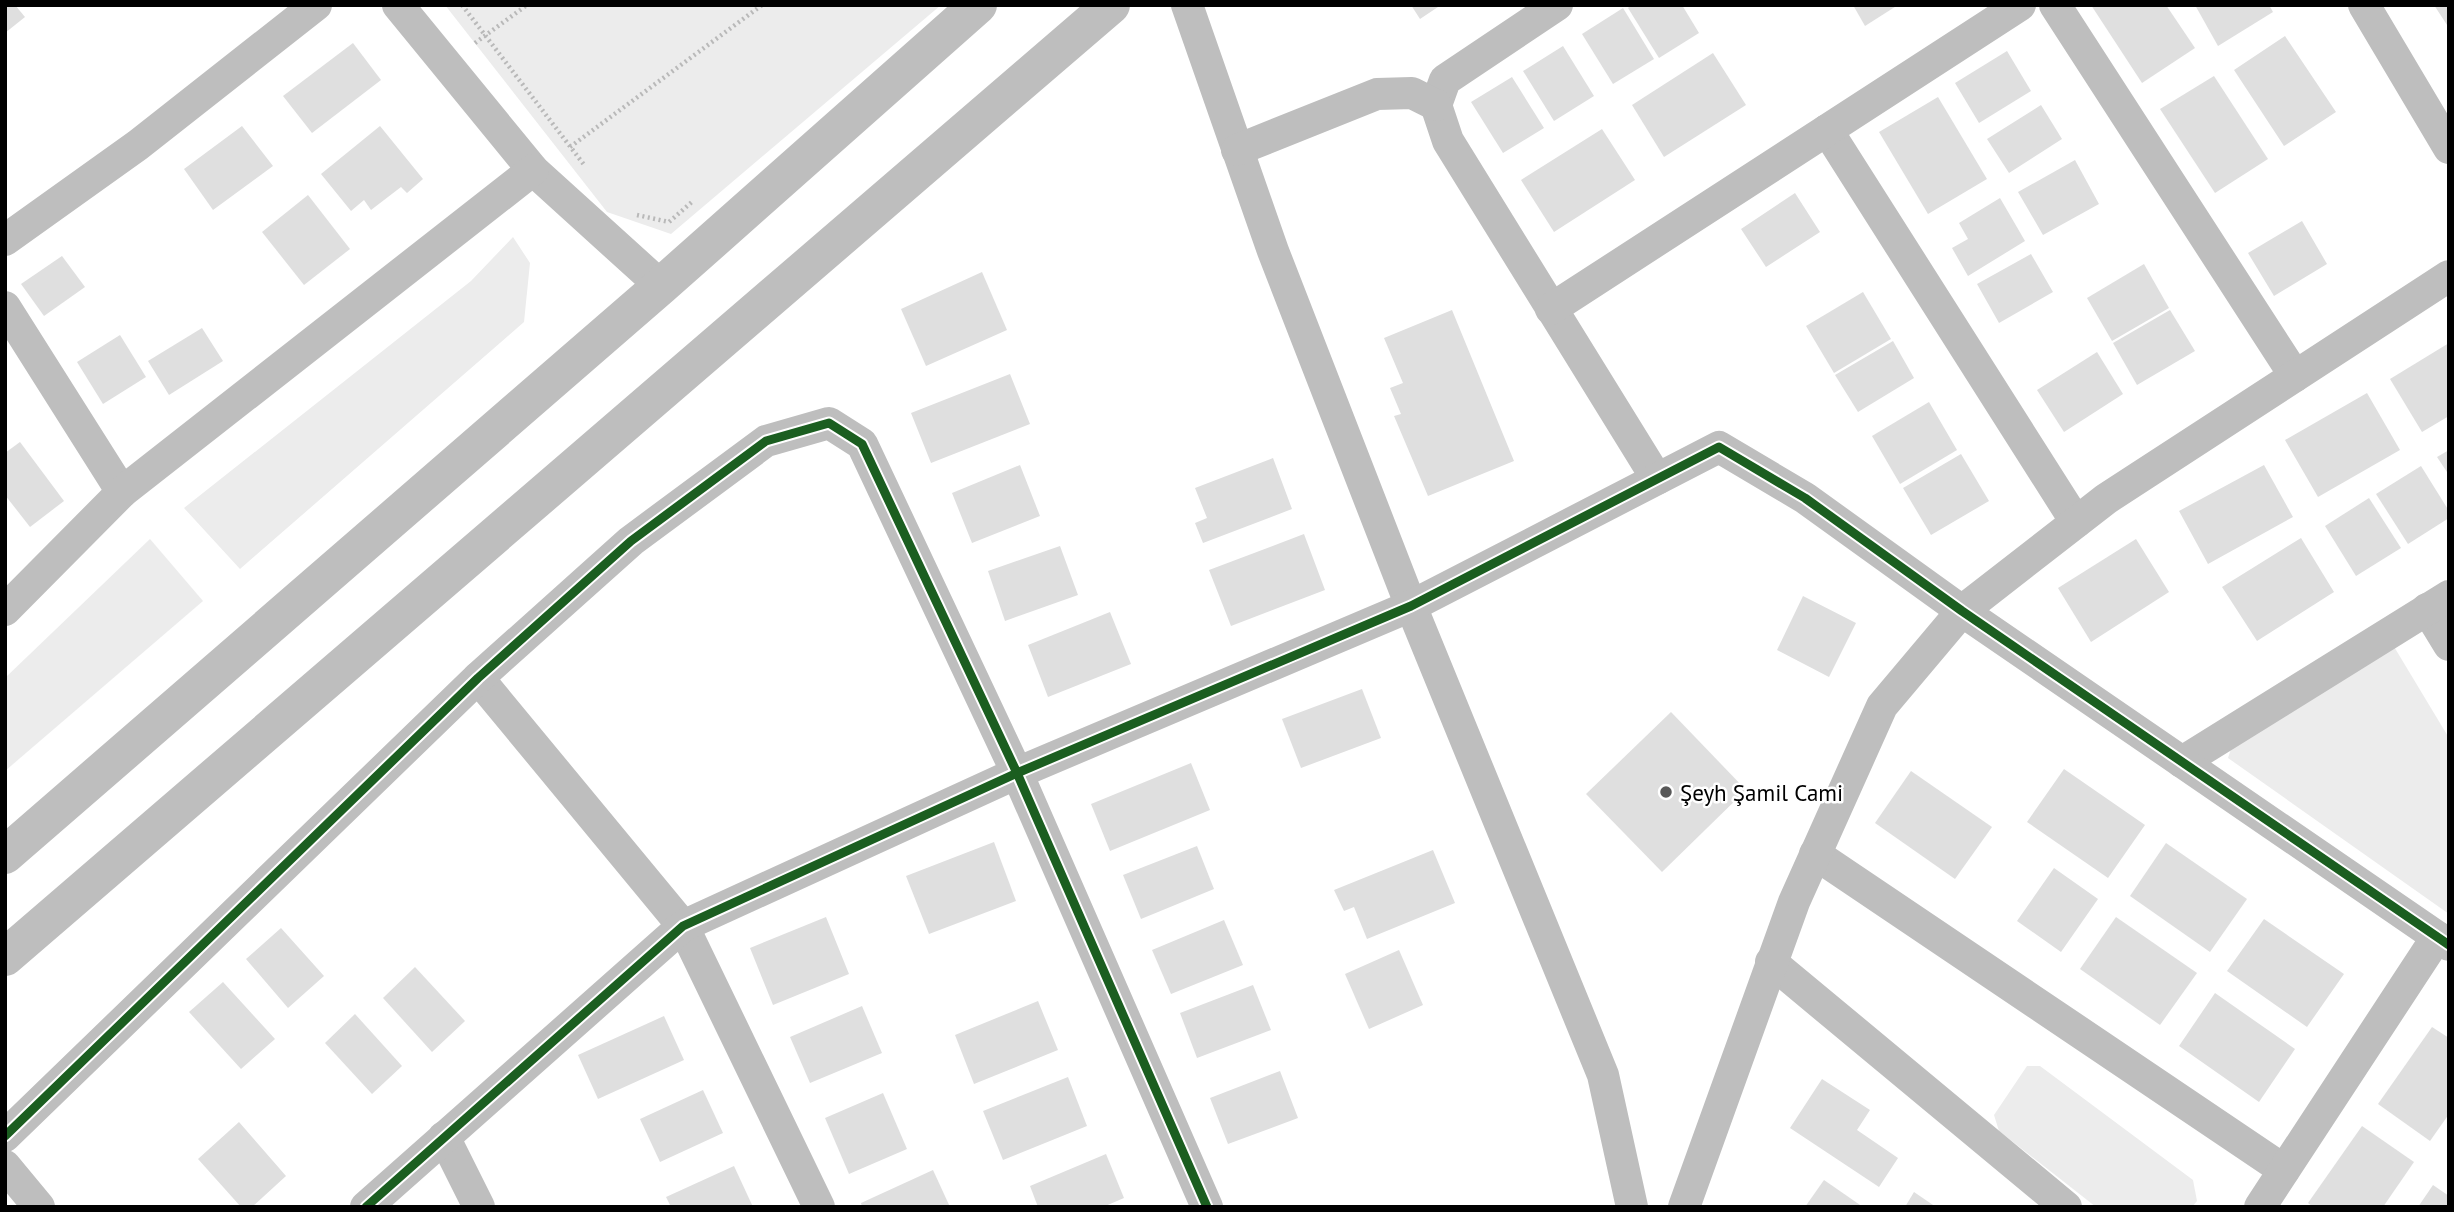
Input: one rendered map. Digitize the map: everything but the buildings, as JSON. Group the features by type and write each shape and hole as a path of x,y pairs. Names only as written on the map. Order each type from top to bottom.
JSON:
{"street":[{"path":"5,240 138,145 316,5"},
{"path":"398,5 533,170 661,286"},
{"path":"5,855 661,286 978,5"},
{"path":"5,957 1111,5"},
{"path":"1187,5 1273,251 1411,606 1603,1075 1632,1207"},
{"path":"1557,5 1445,80 1436,105 1448,141 1657,480"},
{"path":"1551,309 2020,5"},
{"path":"2055,5 2295,376"},
{"path":"2364,5 2449,148"},
{"path":"1237,150 1377,94 1412,93 1436,105"},
{"path":"1827,130 2076,522"},
{"path":"5,610 122,492 533,170"},
{"path":"1684,1207 1772,962 1815,853 1882,706 1962,611 2106,499 2449,276"},
{"path":"5,307 122,492"},
{"path":"5,1136 478,678 631,541 766,441 830,424 862,444 1017,773 1208,1207"},
{"path":"366,1207 683,926 1017,773 1411,606 1719,447 1805,498 1962,611 2443,941 2260,1207"},
{"path":"2182,762 2438,602 2449,645"},
{"path":"478,678 683,926 819,1207"},
{"path":"1815,853 2284,1170"},
{"path":"1772,962 2066,1207"},
{"path":"444,1137 479,1207"},
{"path":"5,1166 40,1207"}],"path":[{"path":"462,5 586,168"},
{"path":"446,64 527,5"},
{"path":"533,170 570,146 762,5"},
{"path":"632,214 670,222 701,195"}],"shaded area":[{"path":"445,5 941,5 671,234 607,212"},
{"path":"513,237 530,263 524,322 240,569 184,508 471,281"},
{"path":"150,539 203,601 5,771 5,678"},
{"path":"2393,645 2449,738 2449,914 2228,758 2233,743"},
{"path":"2027,1066 2040,1066 2193,1180 2197,1201 2192,1207 2096,1207 1999,1131 1994,1115"}],"cycle path":[{"path":"5,1136 478,678 631,541 766,441 829,423 862,444 1017,773 1207,1207"},
{"path":"366,1207 683,926 1017,773 1411,606 1719,447 1805,498 1962,611 2449,945"}],"place":[{"name":"Şeyh Şamil Cami","path":"1666,792"}]}
